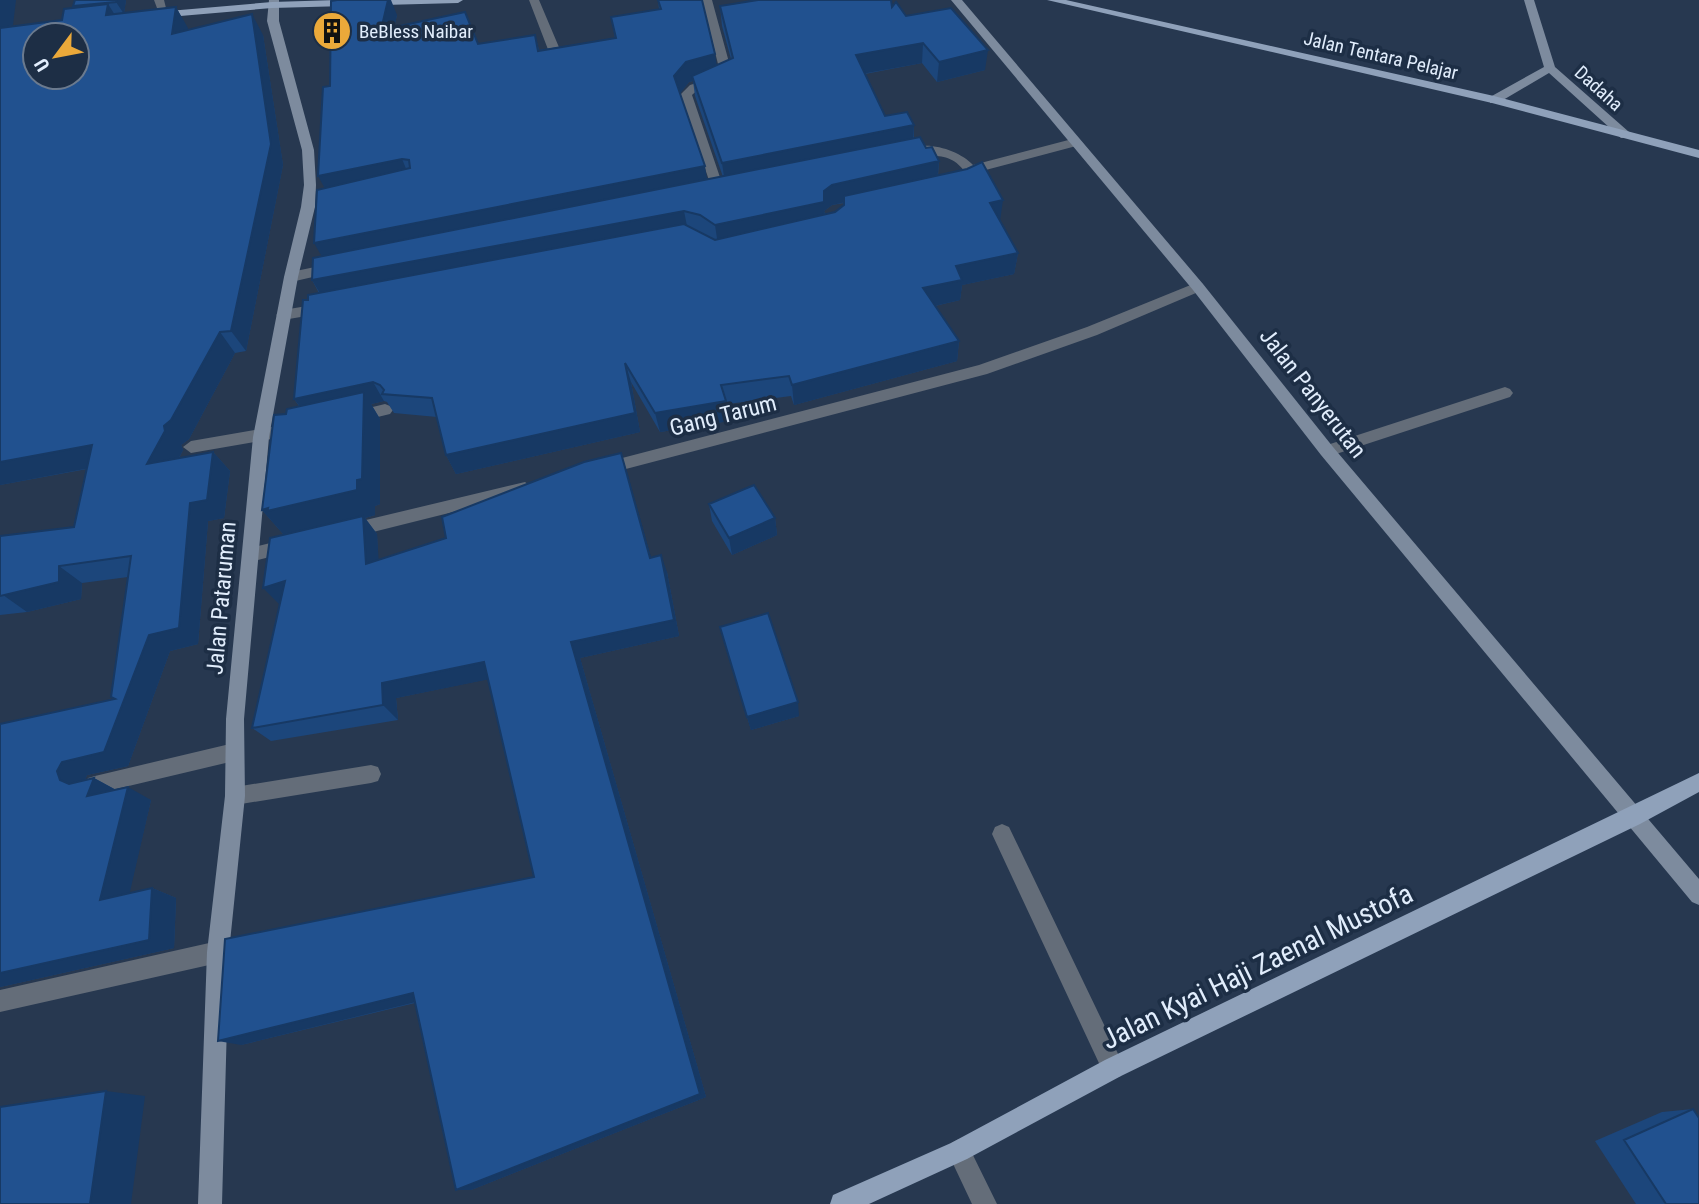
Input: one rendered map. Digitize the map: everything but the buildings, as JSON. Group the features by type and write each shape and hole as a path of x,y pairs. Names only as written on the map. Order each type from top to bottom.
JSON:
{"main road":[{"path":"150,15 273,2 458,0"},
{"name":"Jalan Tentara Pelajar","path":"1052,0 1494,100 1699,154"},
{"name":"Jalan Kyai Haji Zaenal Mustofa","path":"842,1204 959,1151 1113,1068 1633,817 1699,782"}],"street":[{"path":"159,0 164,14"},
{"path":"534,0 555,52"},
{"path":"707,0 727,77 695,86 685,95 719,192"},
{"name":"Jalan Panyerutan","path":"956,0 1198,287 1327,451 1699,895"},
{"name":"Dadaha","path":"1529,0 1550,68 1625,135"},
{"name":"Jalan Pataruman","path":"210,1204 218,952 235,796 234,752 261,437 291,277 315,205 308,150 273,21 273,2"},
{"name":"Dadaha","path":"1494,100 1550,68"},
{"path":"971,170 1076,142"},
{"path":"898,155 939,151 957,158 973,175 970,181 953,187"},
{"path":"291,277 344,266"},
{"name":"Gang Tarum","path":"586,473 982,370 1092,331 1198,287"},
{"path":"284,316 338,305"},
{"path":"1327,451 1505,393"},
{"path":"335,421 385,410"},
{"path":"191,447 261,437 310,426"},
{"path":"337,534 538,485"},
{"path":"250,555 304,542"},
{"path":"95,786 234,752"},
{"path":"235,796 371,774"},
{"path":"1002,834 1113,1068"},
{"path":"0,1001 218,952"},
{"path":"959,1151 985,1204"}],"place":[{"name":"BeBless Naibar","path":"332,31"}]}
